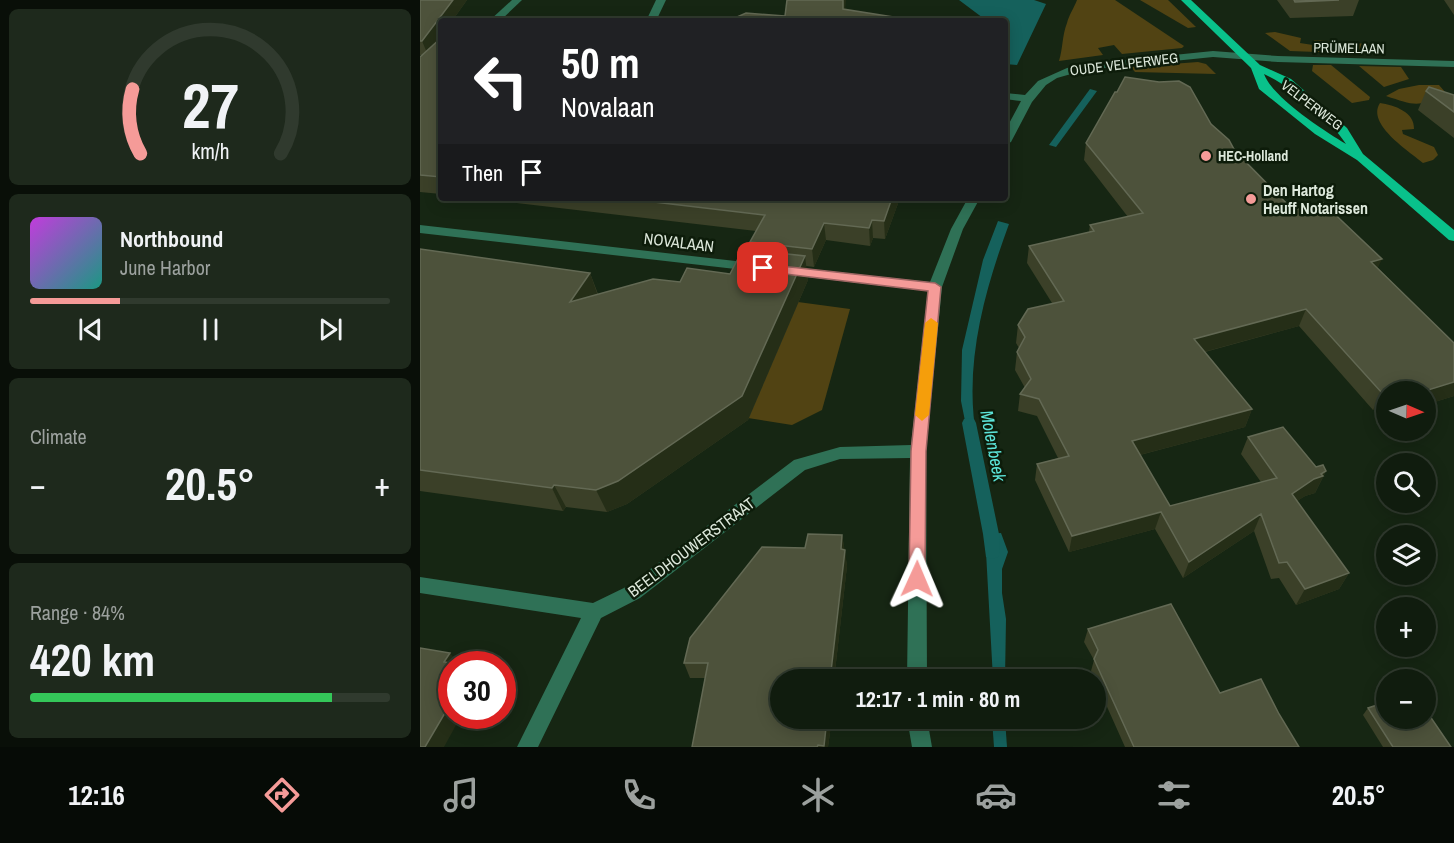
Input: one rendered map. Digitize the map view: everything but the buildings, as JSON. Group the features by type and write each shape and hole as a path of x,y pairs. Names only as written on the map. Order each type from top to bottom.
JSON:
{"main road":[{"name":"VELPERWEG","path":"1186,0 1256,67 1287,81 1343,130 1362,158"},
{"name":"VELPERWEG","path":"1256,67 1263,87 1319,132 1362,158 1454,237"}],"street":[{"path":"497,18 517,0"},
{"path":"652,18 661,0"},
{"name":"OUDE VELPERWEG","path":"1008,137 1035,87 1046,78 1065,70 1213,54 1243,55"},
{"name":"PRÜMELAAN","path":"1243,55 1278,59 1454,64"},
{"path":"1008,96 1029,99"},
{"path":"917,669 918,451 935,287 957,229 972,201"},
{"name":"NOVALAAN","path":"420,229 935,287"},
{"name":"BEELDHOUWERSTRAAT","path":"594,612 634,591 800,465 840,453 918,451"},
{"path":"420,585 594,612 527,747"},
{"path":"919,729 922,747"}],"shaded area":[{"path":"1077,0 1115,0 1184,46 1122,54 1114,45 1098,48 1103,55 1059,61 1065,28"},
{"path":"1140,0 1168,0 1196,27 1188,28"},
{"path":"1275,32 1301,38 1300,43 1313,45 1314,40 1368,44 1372,54 1290,51 1265,33"},
{"path":"1198,62 1206,64 1216,74 1135,72 1131,67"},
{"path":"1313,65 1331,65 1370,97 1369,100 1352,103 1312,71"},
{"path":"1359,66 1401,67 1409,79 1384,87"},
{"path":"1419,85 1439,85 1445,92 1429,101 1416,104 1386,96 1399,89"},
{"path":"1380,103 1403,110 1411,118 1414,129 1402,130 1403,134 1434,147 1438,155 1433,160 1423,163 1391,136 1379,120 1377,111"},
{"path":"798,302 850,309 822,410 792,425 748,418"}],"water":[{"path":"959,0 1034,0 1046,4 1017,65 1008,64 1008,18 983,18"},
{"path":"1090,89 1097,91 1056,147 1049,145"},
{"path":"998,221 1009,224 991,276 978,330 973,385 973,413 977,440 969,441 961,401 962,350 983,260"},
{"path":"1001,533 1008,552 1002,569 1002,593 1006,619 1005,669 992,669 985,534"},
{"path":"993,729 1006,729 1007,747 994,747"}],"waterway":[{"name":"Molenbeek","path":"969,423 991,534 992,552"}],"slow traffic":[{"path":"922,415 931,323"}],"place":[{"name":"HEC-Holland","path":"1206,156"},
{"name":"Den Hartog Heuff Notarissen","path":"1251,199"}],"route":[{"path":"763,268 935,287 918,451 917,579"}]}
